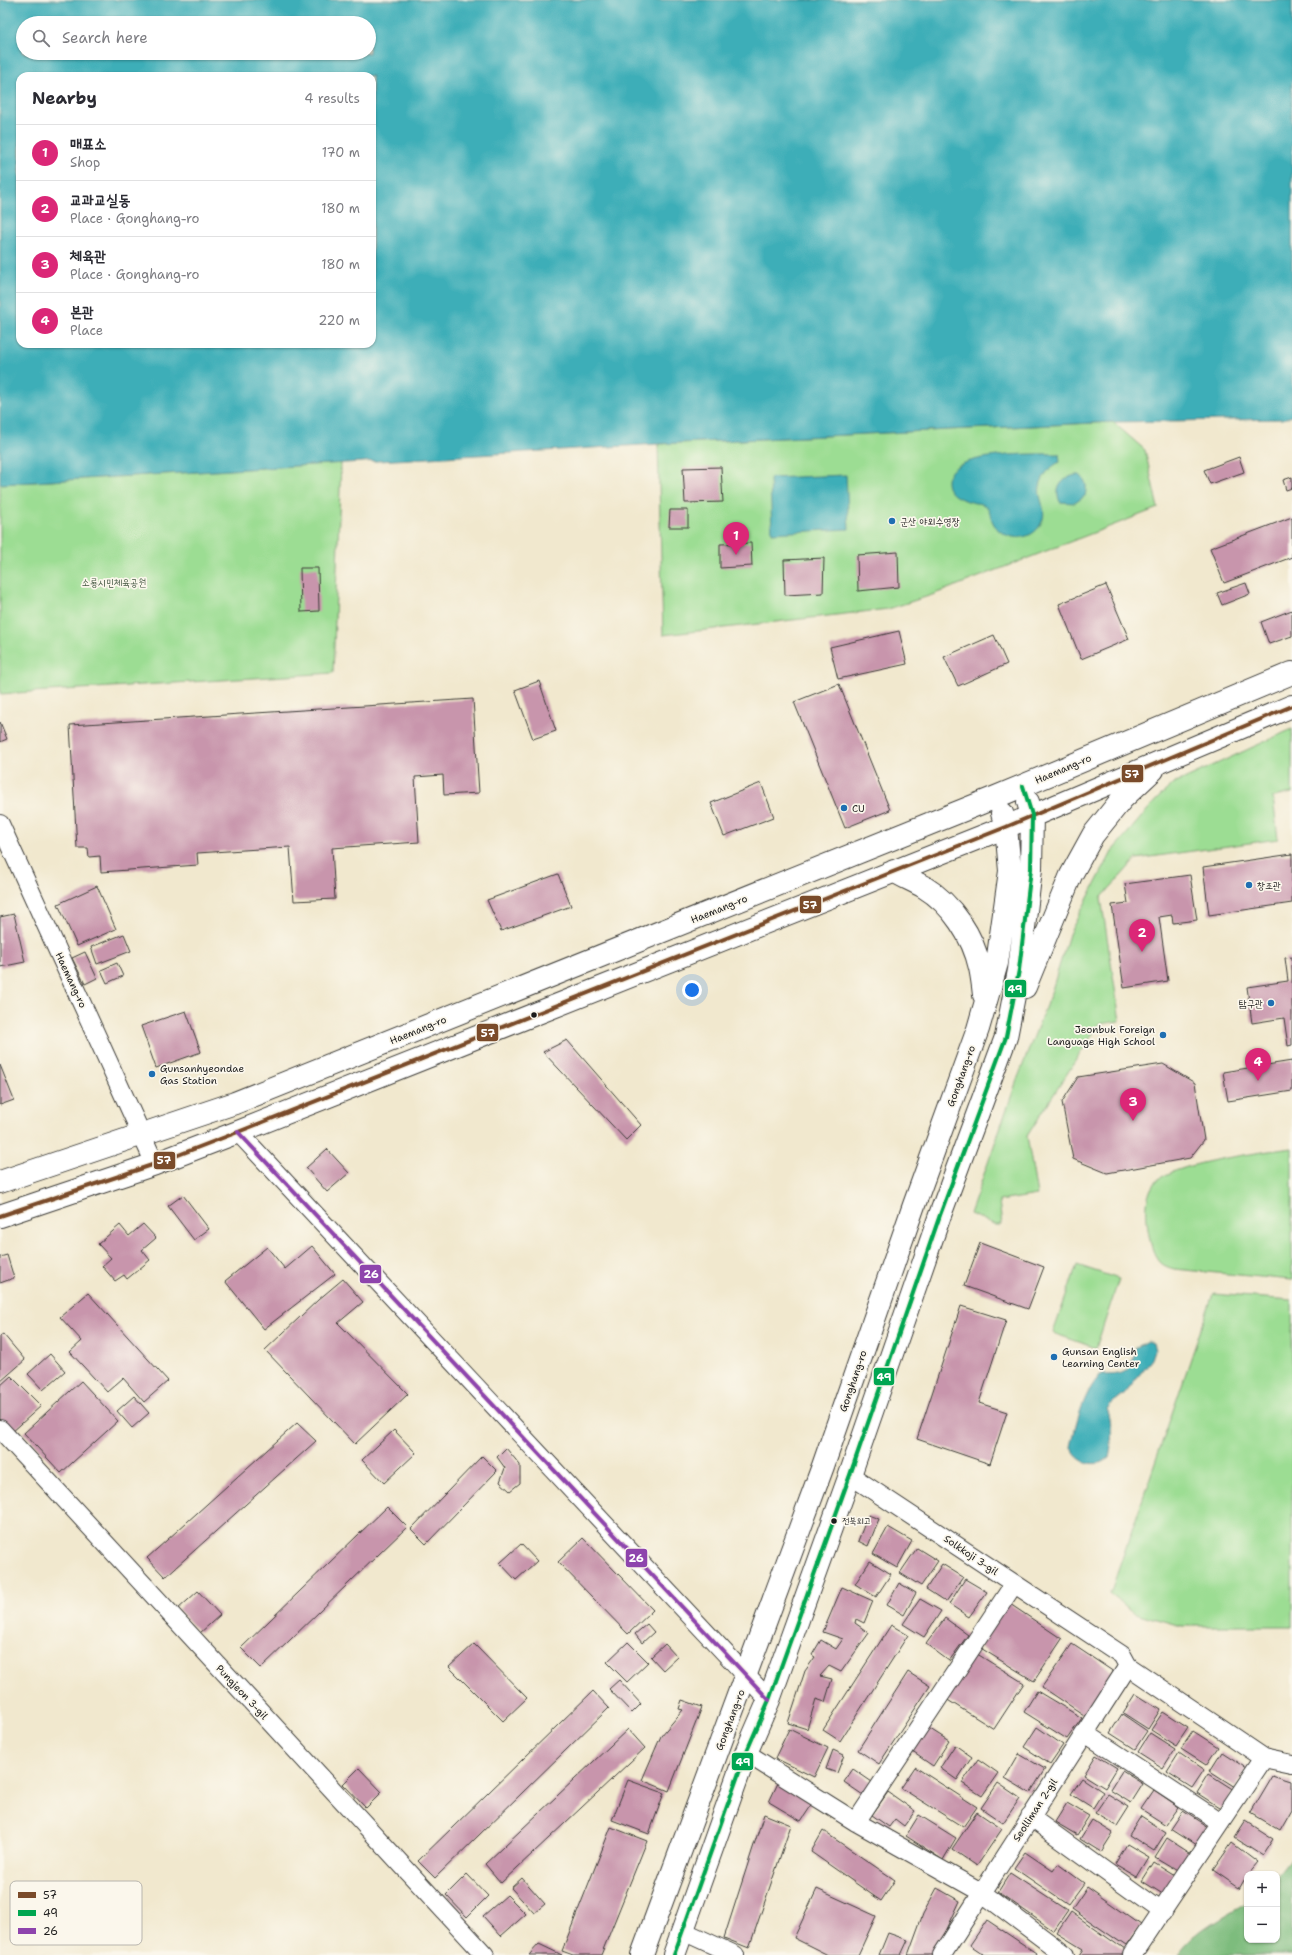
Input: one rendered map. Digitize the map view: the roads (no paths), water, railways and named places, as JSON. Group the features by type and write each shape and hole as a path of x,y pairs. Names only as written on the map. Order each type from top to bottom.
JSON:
{"main road":[{"name":"Haemang-ro","path":"0,1182 235,1104 1023,786 1292,673"},
{"path":"0,1216 155,1164 238,1132 1006,827 1292,706"},
{"path":"674,1955 746,1753 769,1700 850,1476 940,1215 1038,952 1071,875 1093,835 1122,799 1164,759"},
{"path":"1006,1037 1019,970 1031,869 1032,815 1023,786"},
{"name":"Gonghang-ro","path":"642,1955 747,1676 978,1029 997,963 1010,871 1006,827 996,797"},
{"path":"894,871 924,887 941,900 947,905 961,924 973,944 980,968 985,1005"}],"street":[{"name":"Haemang-ro","path":"0,824 155,1164"},
{"path":"238,1132 769,1700"},
{"name":"Pungjeon 3-gil","path":"0,1429 485,1955"},
{"name":"Solkkoji 3-gil","path":"850,1476 1122,1654 1128,1666 1264,1758"},
{"path":"856,1822 1014,1584"},
{"name":"Seolliman 2-gil","path":"942,1955 981,1892 1128,1666"},
{"path":"1085,1732 1220,1822"},
{"path":"746,1753 856,1822 981,1892 1065,1955"},
{"path":"1132,1955 1264,1758 1292,1764"},
{"path":"1030,1817 1162,1912"},
{"path":"683,1931 735,1955"}],"water":[{"path":"0,0 1292,0 1292,416 1283,419 1113,422 658,444 0,484"},
{"path":"1059,454 1060,462 1051,467 1044,476 1040,485 1040,496 1044,512 1043,519 1039,527 1034,532 1023,537 1010,536 999,531 994,524 986,506 956,496 948,486 947,481 951,471 962,464 977,459 995,456"},
{"path":"846,475 849,529 772,533 770,478"},
{"path":"1075,475 1080,475 1085,482 1085,496 1075,503 1060,502 1058,497 1058,489 1060,485 1066,479"},
{"path":"1148,1341 1153,1343 1155,1350 1152,1359 1124,1394 1107,1409 1110,1420 1111,1434 1109,1458 1098,1463 1087,1463 1074,1453 1071,1447 1081,1409 1089,1391 1100,1375 1118,1374 1125,1371 1132,1362 1135,1348"}],"place":[{"name":"군산 야외수영장","path":"892,521"},
{"name":"매표소","path":"736,555"},
{"name":"CU","path":"844,808"},
{"name":"창조관","path":"1249,885"},
{"name":"교과교실동","path":"1142,952"},
{"name":"탐구관","path":"1271,1003"},
{"name":"Jeonbuk Foreign Language High School","path":"1163,1035"},
{"name":"Gunsanhyeondae Gas Station","path":"152,1074"},
{"name":"본관","path":"1258,1081"},
{"name":"체육관","path":"1133,1121"},
{"name":"Gunsan English Learning Center","path":"1054,1357"},
{"name":"전북외고","path":"834,1521"}],"park label":[{"name":"소룡시민체육공원","path":"114,582"}]}
